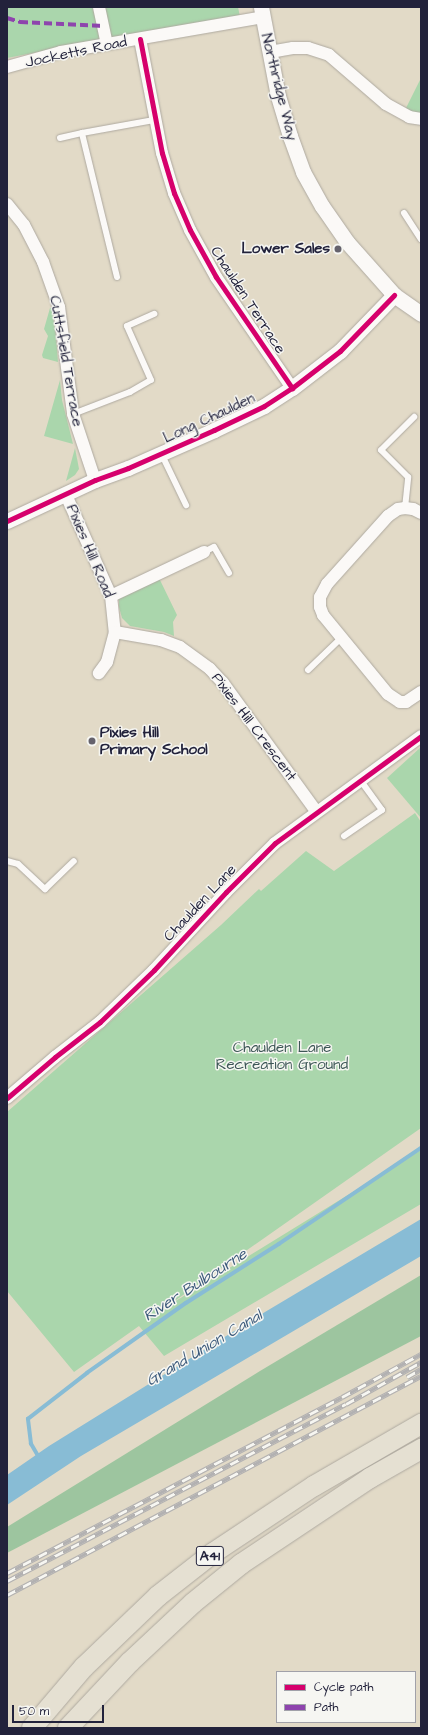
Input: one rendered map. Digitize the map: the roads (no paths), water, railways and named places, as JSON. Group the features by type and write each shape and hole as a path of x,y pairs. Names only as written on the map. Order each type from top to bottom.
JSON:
{"highway":[{"name":"A41","path":"32,1728 84,1668 158,1596 213,1553 314,1486 421,1424"},
{"name":"A41","path":"68,1728 130,1662 193,1603 241,1564 370,1478 421,1449"}],"street":[{"path":"99,7 107,44"},
{"name":"Jocketts Road","path":"7,67 61,52 140,39 262,12"},
{"name":"Northridge Way","path":"262,12 278,96 303,172 322,206 347,242 394,295 421,314"},
{"name":"Chaulden Terrace","path":"140,39 154,120 162,153 174,193 190,230 216,278 292,388"},
{"path":"270,52 293,48 308,48 329,55 386,104 409,117 421,119"},
{"name":"Cuttsfield Terrace","path":"7,204 24,225 43,262 59,307 73,414 95,480"},
{"name":"Long Chaulden","path":"7,521 66,495 95,480 161,453 264,406 292,388 340,351 394,295"},
{"name":"Pixies Hill Road","path":"66,495 111,596 115,632 109,657 99,673"},
{"path":"421,513 413,509 406,508 398,509 388,516 322,590 320,607 323,615 394,699 400,702 406,702 421,692"},
{"path":"111,596 204,552"},
{"name":"Pixies Hill Crescent","path":"115,632 148,637 180,647 210,669 223,683 316,811"},
{"name":"Chaulden Lane","path":"7,1098 55,1057 100,1022 154,970 226,892 275,843 316,811 361,781 421,736"}],"lane":[{"path":"60,138 154,120"},
{"path":"82,133 117,277"},
{"path":"404,213 421,240"},
{"path":"73,414 130,392 151,380 127,326 154,314"},
{"path":"406,508 408,477 381,450 414,417"},
{"path":"161,453 186,505"},
{"path":"204,552 214,547 229,573"},
{"path":"308,670 342,637"},
{"path":"344,836 382,810 361,781"},
{"path":"7,861 18,864 45,889 74,861"}],"water":[{"path":"421,1219 421,1256 81,1456 7,1505 7,1475 49,1446 265,1312"}],"waterway":[{"name":"River Bulbourne","path":"39,1458 31,1444 28,1419 87,1373 186,1303 279,1244 421,1148"}],"railway":[{"path":"7,1573 421,1354"},
{"path":"7,1581 346,1404 421,1362"},
{"path":"407,1377 421,1369"},
{"path":"7,1595 421,1376"}],"place":[{"name":"Lower Sales","path":"338,249"},
{"name":"Pixies Hill Primary School","path":"92,741"}],"park label":[{"name":"Chaulden Lane Recreation Ground","path":"282,1056"}],"water label":[{"name":"Grand Union Canal","path":"204,1348"}]}
